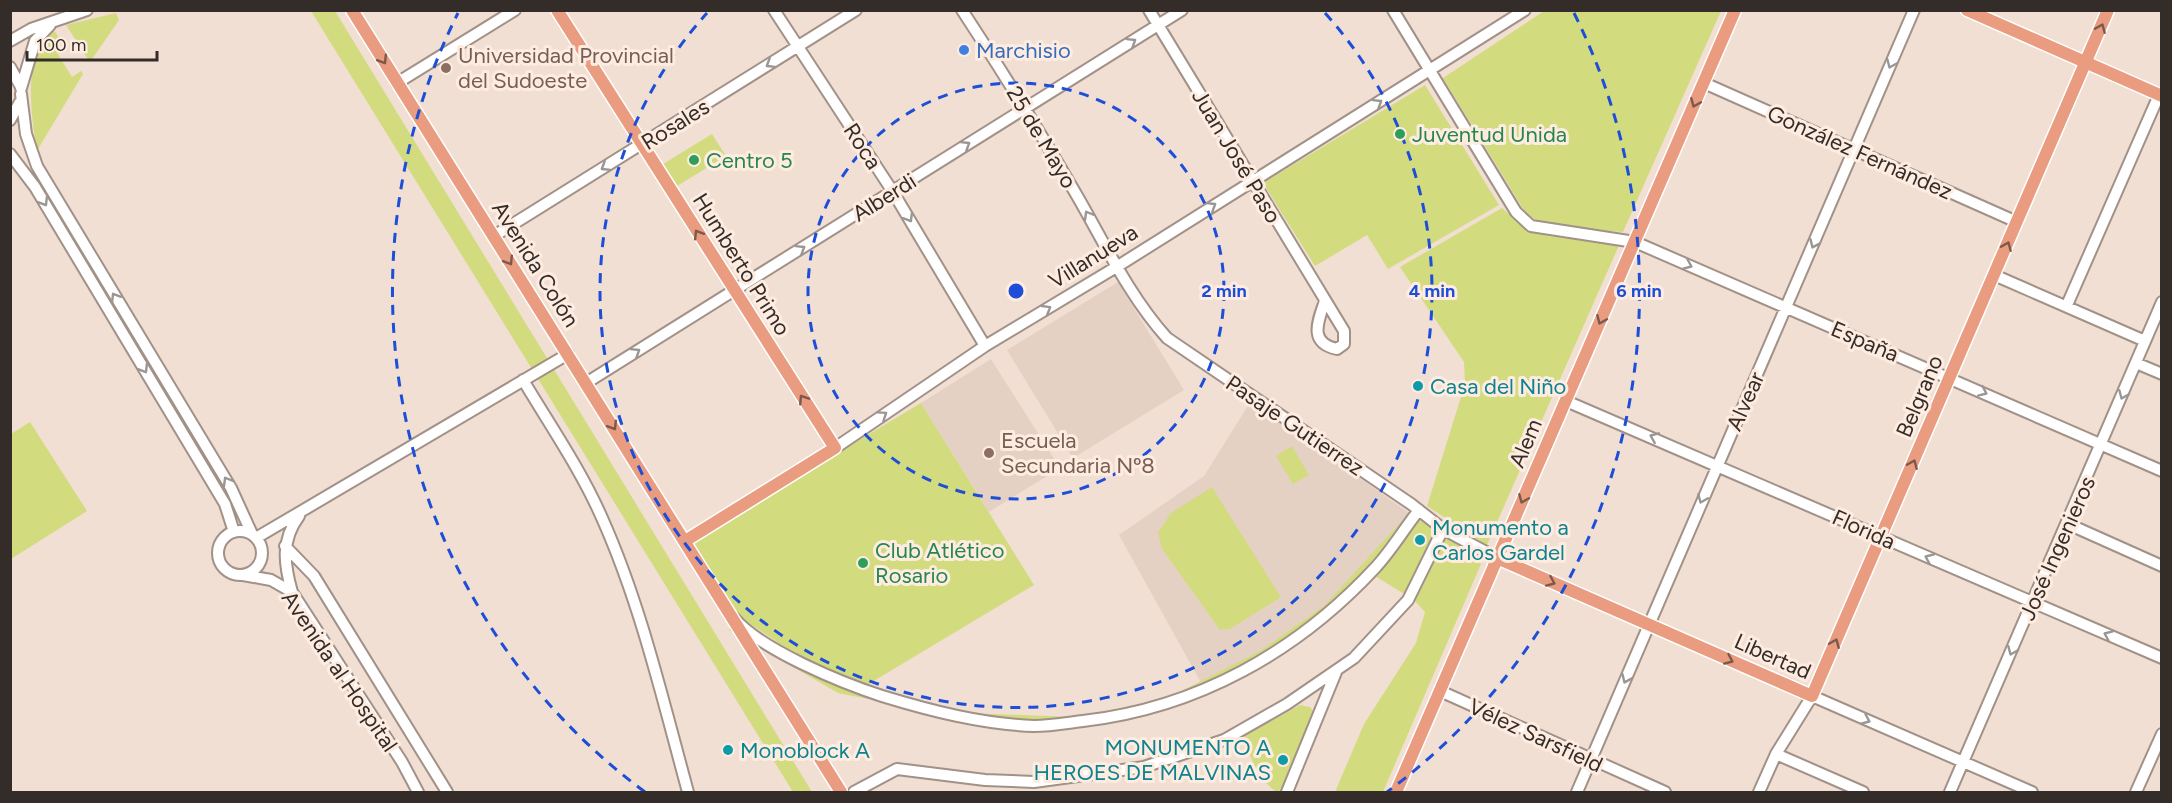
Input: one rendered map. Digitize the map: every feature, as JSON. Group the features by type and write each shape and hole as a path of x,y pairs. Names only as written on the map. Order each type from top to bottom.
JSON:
{"main road":[{"name":"Avenida Colón","path":"352,10 841,792"},
{"name":"Humberto Primo","path":"557,10 835,448"},
{"name":"Alem","path":"1396,792 1735,10"},
{"path":"1967,10 2160,95"},
{"name":"Belgrano","path":"1812,696 2108,10"},
{"name":"Villanueva","path":"685,541 835,448"},
{"name":"Libertad","path":"1497,558 1812,696"}],"street":[{"path":"10,40 87,10"},
{"path":"397,82 515,10"},
{"name":"Roca","path":"774,10 893,192 985,346"},
{"name":"Rosales","path":"494,236 856,10"},
{"name":"25 de Mayo","path":"962,10 1026,108 1118,266"},
{"name":"Juan José Paso","path":"1149,10 1325,301"},
{"name":"Alberdi","path":"586,383 1182,10"},
{"name":"España","path":"1393,10 1520,218 1532,226 1561,232 1598,234 1635,242 2162,471"},
{"name":"Villanueva","path":"835,448 985,346 1118,266 1525,10"},
{"name":"Alvear","path":"1577,792 1914,10"},
{"path":"10,120 18,109 35,41 55,21"},
{"path":"10,66 21,91 26,134 42,175 231,488 254,536 261,547 261,558 255,568 243,575 230,572 219,558 223,540 234,532 254,536 301,513 568,354"},
{"name":"González Fernández","path":"1704,83 2017,222"},
{"path":"2067,305 2160,95"},
{"path":"10,154 35,187 225,504 234,532"},
{"name":"Pasaje Gutierrez","path":"1118,266 1154,323 1167,338 1419,510 1443,529 1497,558"},
{"path":"1994,275 2145,341"},
{"name":"José Ingenieros","path":"1950,792 2068,524 2162,302"},
{"path":"2136,363 2162,374"},
{"path":"523,380 589,493 612,541 634,606 688,792"},
{"name":"Florida","path":"1566,400 2162,658"},
{"path":"729,611 738,623 798,661 853,686 913,705 960,717 1034,726 1108,718 1198,694 1283,648 1333,609 1376,567 1419,510"},
{"path":"292,592 285,561 285,546 291,527 301,513"},
{"path":"2068,524 2162,566"},
{"path":"854,792 897,769 975,780 1034,782 1144,767 1224,740 1336,672 1373,640 1408,600 1443,529"},
{"path":"285,546 314,576 447,792"},
{"name":"Avenida al Hospital","path":"243,575 271,580 292,592 402,762 418,792"},
{"path":"1287,792 1336,672"},
{"name":"Vélez Sarsfield","path":"1440,691 1590,761 1665,792"},
{"name":"Belgrano","path":"1759,792 1776,754 1812,696"},
{"name":"Libertad","path":"1812,696 2032,792"},
{"path":"2136,792 2162,734"},
{"path":"1776,754 1863,792"}],"shaded area":[{"path":"1118,282 1184,390 1073,458 1007,350"},
{"path":"991,359 1060,468 989,512 921,403"},
{"path":"1251,401 1409,513 1368,568 1330,608 1281,645 1204,688 1119,535 1204,476"}],"green space":[{"path":"311,11 335,11 812,792 793,792"},
{"path":"1544,11 1721,11 1623,232 1558,228 1535,219 1525,212 1443,78"},
{"path":"116,13 119,20 90,62 66,25"},
{"path":"54,30 59,38 51,43 72,77 81,71 83,74 38,149 31,100 33,68 44,40"},
{"name":"Juventud Unida","path":"1425,85 1499,205 1388,269 1367,235 1315,266 1263,183"},
{"name":"Centro 5","path":"712,134 726,156 677,186 663,164"},
{"path":"1502,208 1524,228 1548,236 1620,243 1487,545 1427,506 1465,384 1464,362 1400,267"},
{"name":"Club Atlético Rosario","path":"921,403 1034,585 867,685 939,712 1076,717 1168,698 1260,651 1324,606 1409,513 1478,558 1481,564 1383,792 1335,792 1364,724 1416,643 1425,612 1414,600 1375,576 1251,661 1167,703 1073,721 960,717 838,693 729,630 734,619 779,643 742,619 690,541"},
{"path":"30,422 87,511 11,559 11,434"},
{"path":"1292,446 1309,475 1293,484 1276,456"},
{"path":"1212,487 1281,597 1230,629 1220,630 1162,549 1158,532 1171,513"},
{"path":"1300,705 1310,707 1314,712 1285,787 1277,792 1265,782 1255,767 1245,735"}],"place":[{"name":"Marchisio","path":"964,50"},
{"name":"Universidad Provincial del Sudoeste","path":"446,68"},
{"name":"Juventud Unida","path":"1400,134"},
{"name":"Centro 5","path":"694,160"},
{"name":"Casa del Niño","path":"1418,386"},
{"name":"Escuela Secundaria Nº8","path":"989,453"},
{"name":"Monumento a Carlos Gardel","path":"1420,540"},
{"name":"Club Atlético Rosario","path":"863,563"},
{"name":"Monoblock A","path":"728,750"},
{"name":"MONUMENTO A HEROES DE MALVINAS","path":"1283,760"}]}
